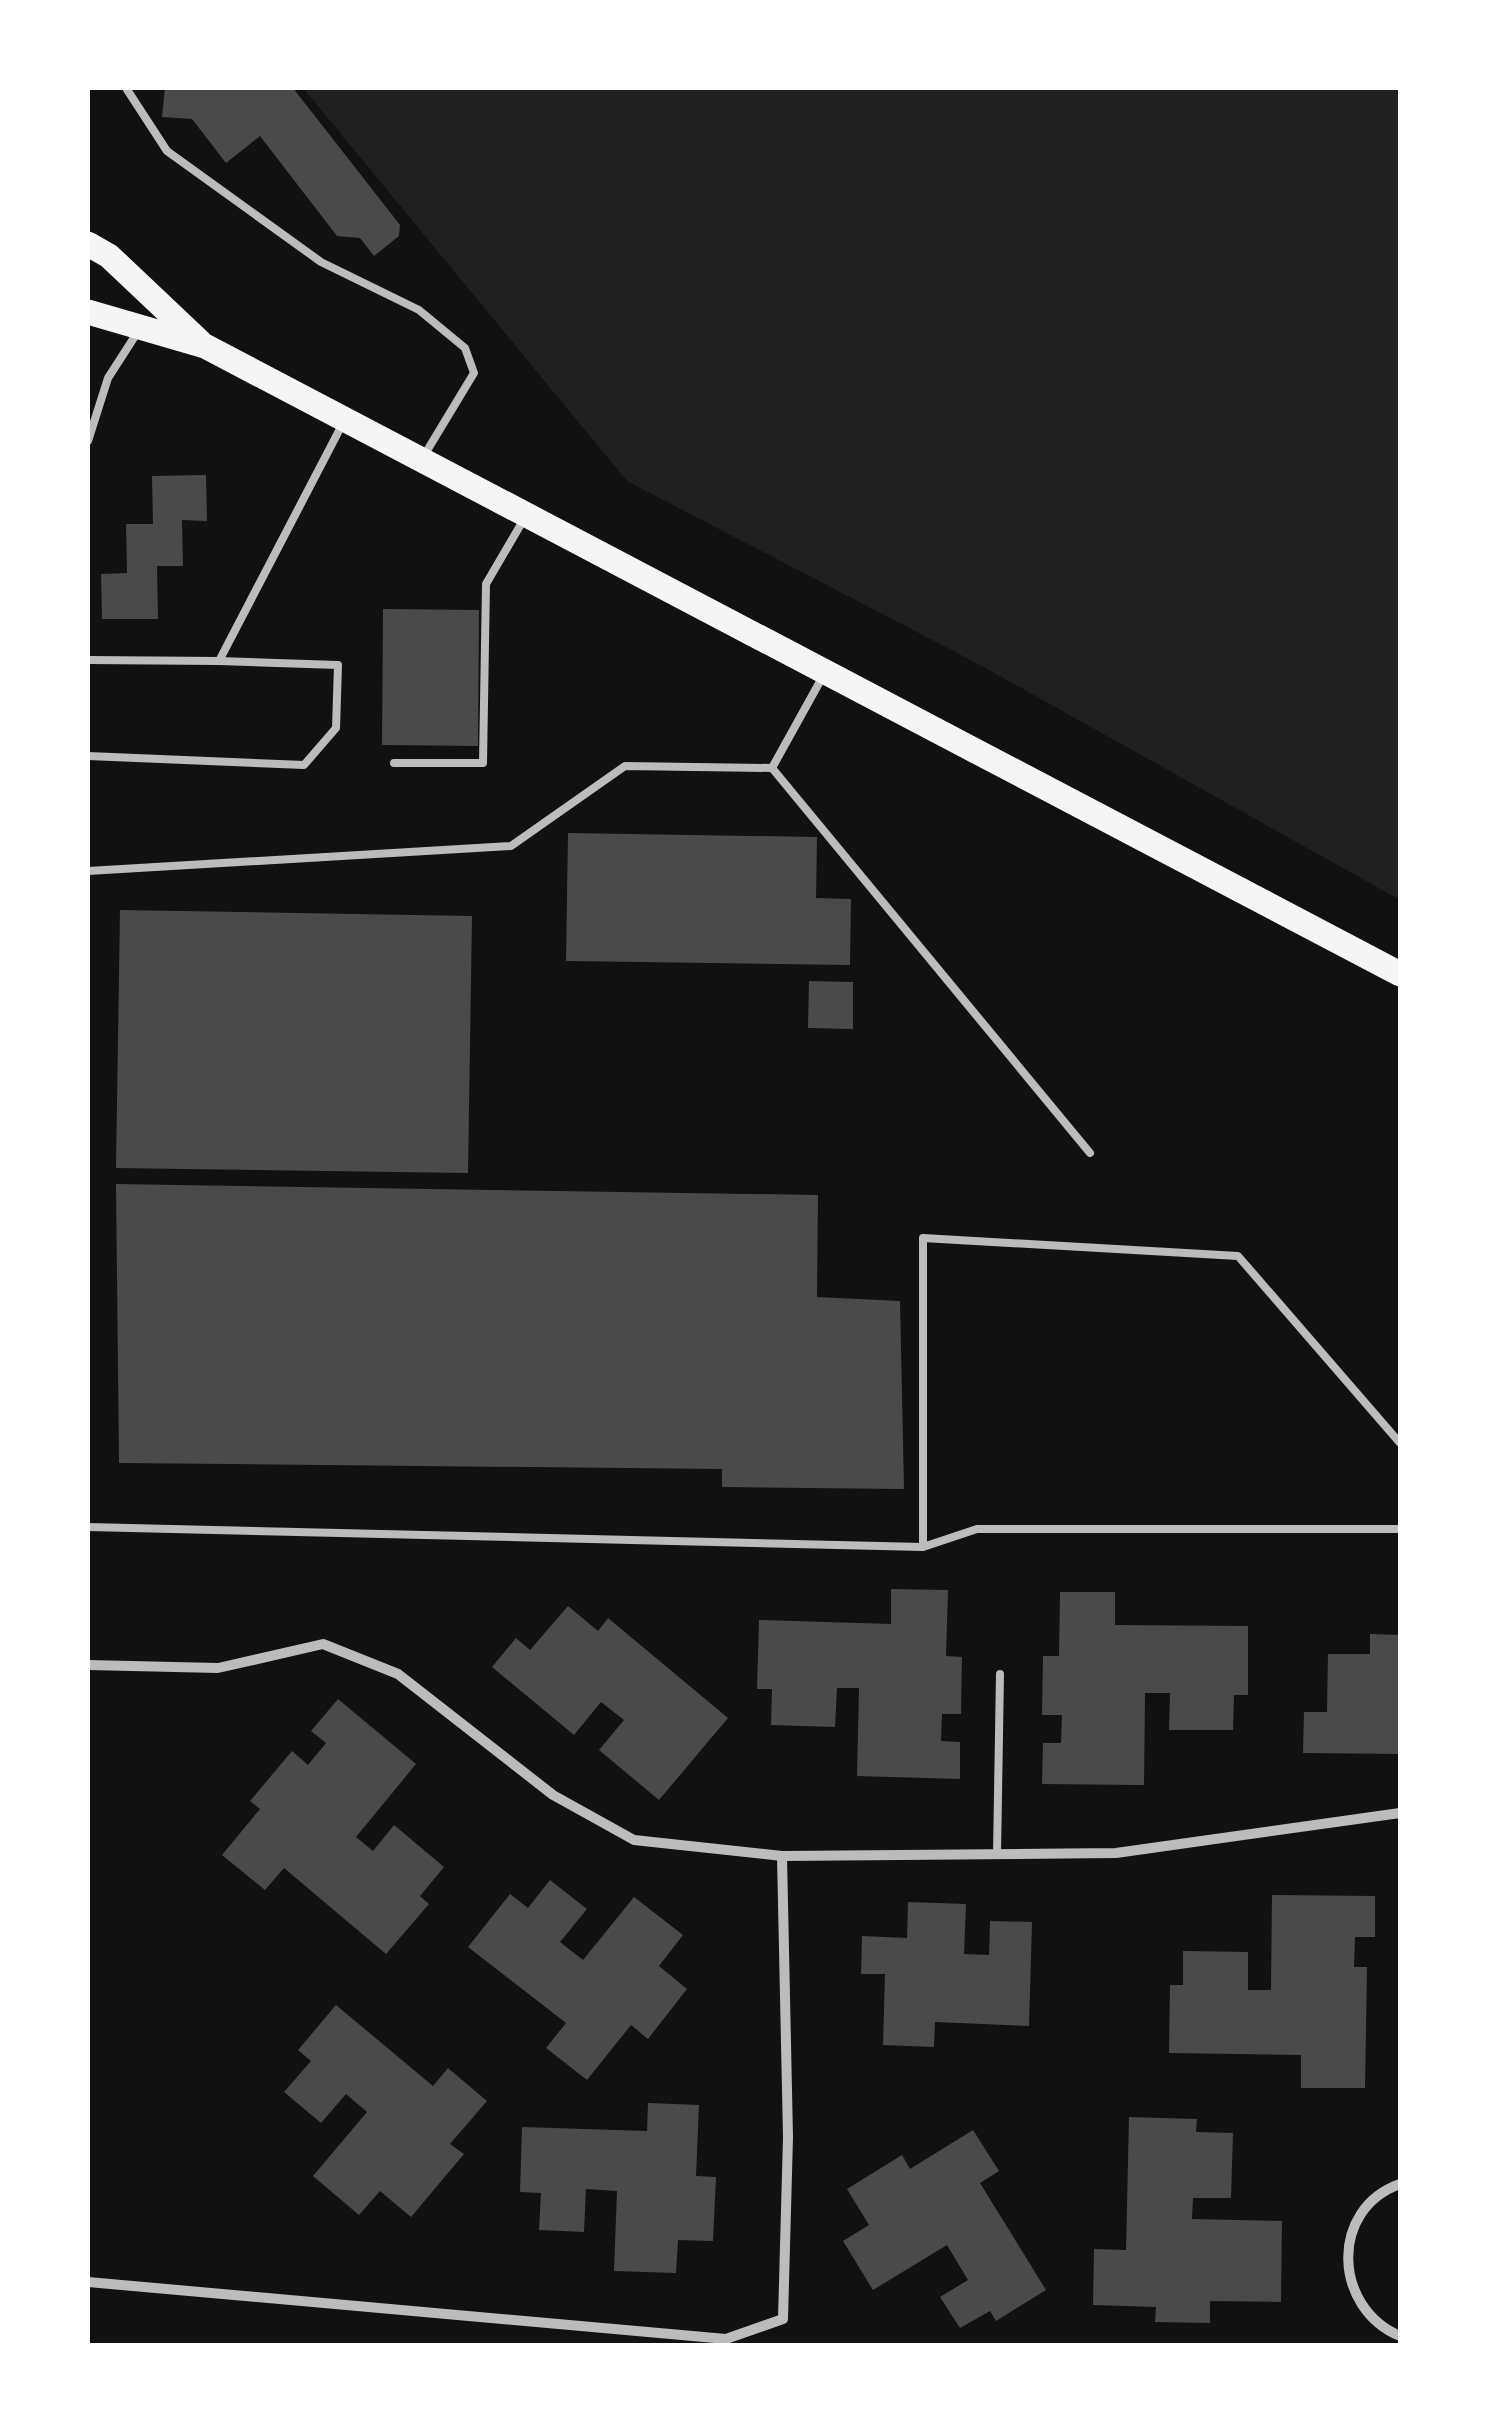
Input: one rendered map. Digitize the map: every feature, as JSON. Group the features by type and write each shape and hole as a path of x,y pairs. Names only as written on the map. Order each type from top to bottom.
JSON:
{"main road":[{"path":"88,244 109,256 204,346"},
{"path":"88,312 204,346 1400,974"}],"street":[{"path":"88,1665 218,1668 322,1644 398,1674 553,1795 634,1840 782,1856 1116,1852 1400,1814"},
{"path":"88,2282 726,2339 783,2319 788,2137 782,1856"},
{"path":"1400,2184 1368,2205 1353,2230 1347,2259 1352,2287 1366,2312 1400,2336"}],"lane":[{"path":"126,88 167,151 320,262 419,310 465,348 474,373 421,460"},
{"path":"88,441 108,378 140,327"},
{"path":"219,661 345,420"},
{"path":"394,763 483,764 486,584 526,515"},
{"path":"88,660 338,664 336,728 304,765 88,756"},
{"path":"772,768 825,672"},
{"path":"88,871 511,846 625,766 772,768 1090,1153"},
{"path":"923,1547 923,1238 1238,1256 1400,1444"},
{"path":"88,1527 923,1547 977,1529 1400,1528"},
{"path":"997,1854 1000,1674"}],"shaded area":[{"path":"303,88 1400,88 1400,900 982,666 627,481"}],"building":[{"path":"165,88 293,88 400,225 399,236 374,256 360,238 337,236 260,136 226,163 192,119 162,117"},
{"path":"206,475 207,521 182,520 183,566 157,566 158,619 102,619 101,574 127,573 126,524 153,524 152,476"},
{"path":"383,609 479,610 478,746 382,745"},
{"path":"568,833 817,837 816,898 851,899 850,965 566,961"},
{"path":"120,910 472,916 468,1173 116,1168"},
{"path":"809,981 853,982 853,1029 808,1028"},
{"path":"116,1184 818,1195 817,1297 900,1301 904,1489 722,1487 722,1469 119,1463"},
{"path":"891,1589 948,1590 946,1656 962,1657 961,1714 942,1714 941,1741 960,1742 960,1779 857,1776 859,1688 837,1688 835,1727 771,1725 772,1689 757,1689 759,1620 891,1624"},
{"path":"1060,1592 1115,1592 1115,1625 1248,1626 1248,1695 1234,1695 1233,1730 1169,1730 1170,1693 1145,1693 1144,1785 1042,1784 1043,1743 1061,1743 1062,1715 1042,1715 1043,1656 1059,1656"},
{"path":"568,1606 598,1631 608,1618 728,1718 659,1800 599,1750 624,1720 601,1702 574,1735 492,1667 516,1638 530,1650"},
{"path":"1370,1634 1400,1635 1400,1754 1303,1753 1304,1712 1327,1712 1328,1654 1370,1654"},
{"path":"338,1699 416,1764 356,1837 373,1851 394,1825 444,1867 420,1896 429,1904 386,1954 284,1868 265,1890 222,1855 260,1809 250,1801 292,1751 308,1765 326,1743 311,1731"},
{"path":"550,1880 587,1909 560,1942 583,1960 634,1897 683,1935 659,1966 687,1989 648,2039 631,2025 587,2080 546,2048 566,2023 468,1947 510,1894 528,1908"},
{"path":"1272,1895 1375,1896 1375,1937 1355,1937 1354,1967 1367,1967 1365,2088 1301,2088 1301,2055 1169,2053 1170,1985 1183,1985 1183,1951 1248,1952 1248,1990 1271,1990"},
{"path":"908,1902 966,1904 964,1954 989,1955 990,1921 1032,1922 1029,2026 935,2022 934,2047 883,2045 885,1974 861,1974 862,1936 907,1938"},
{"path":"336,2005 433,2086 448,2068 487,2101 450,2144 464,2154 411,2217 380,2191 359,2215 313,2176 367,2112 346,2094 321,2123 284,2092 311,2061 298,2050"},
{"path":"648,2103 699,2105 696,2176 716,2177 713,2241 678,2240 676,2273 614,2271 617,2191 586,2189 584,2232 539,2230 541,2193 520,2192 522,2127 647,2131"},
{"path":"1129,2117 1197,2119 1196,2132 1233,2133 1231,2198 1193,2198 1192,2219 1282,2221 1281,2302 1210,2301 1210,2323 1155,2322 1156,2307 1093,2305 1094,2249 1126,2250"},
{"path":"973,2130 999,2171 980,2183 1046,2290 996,2321 990,2311 960,2328 940,2297 968,2280 947,2245 873,2290 843,2241 869,2225 847,2189 902,2155 910,2169"}]}
